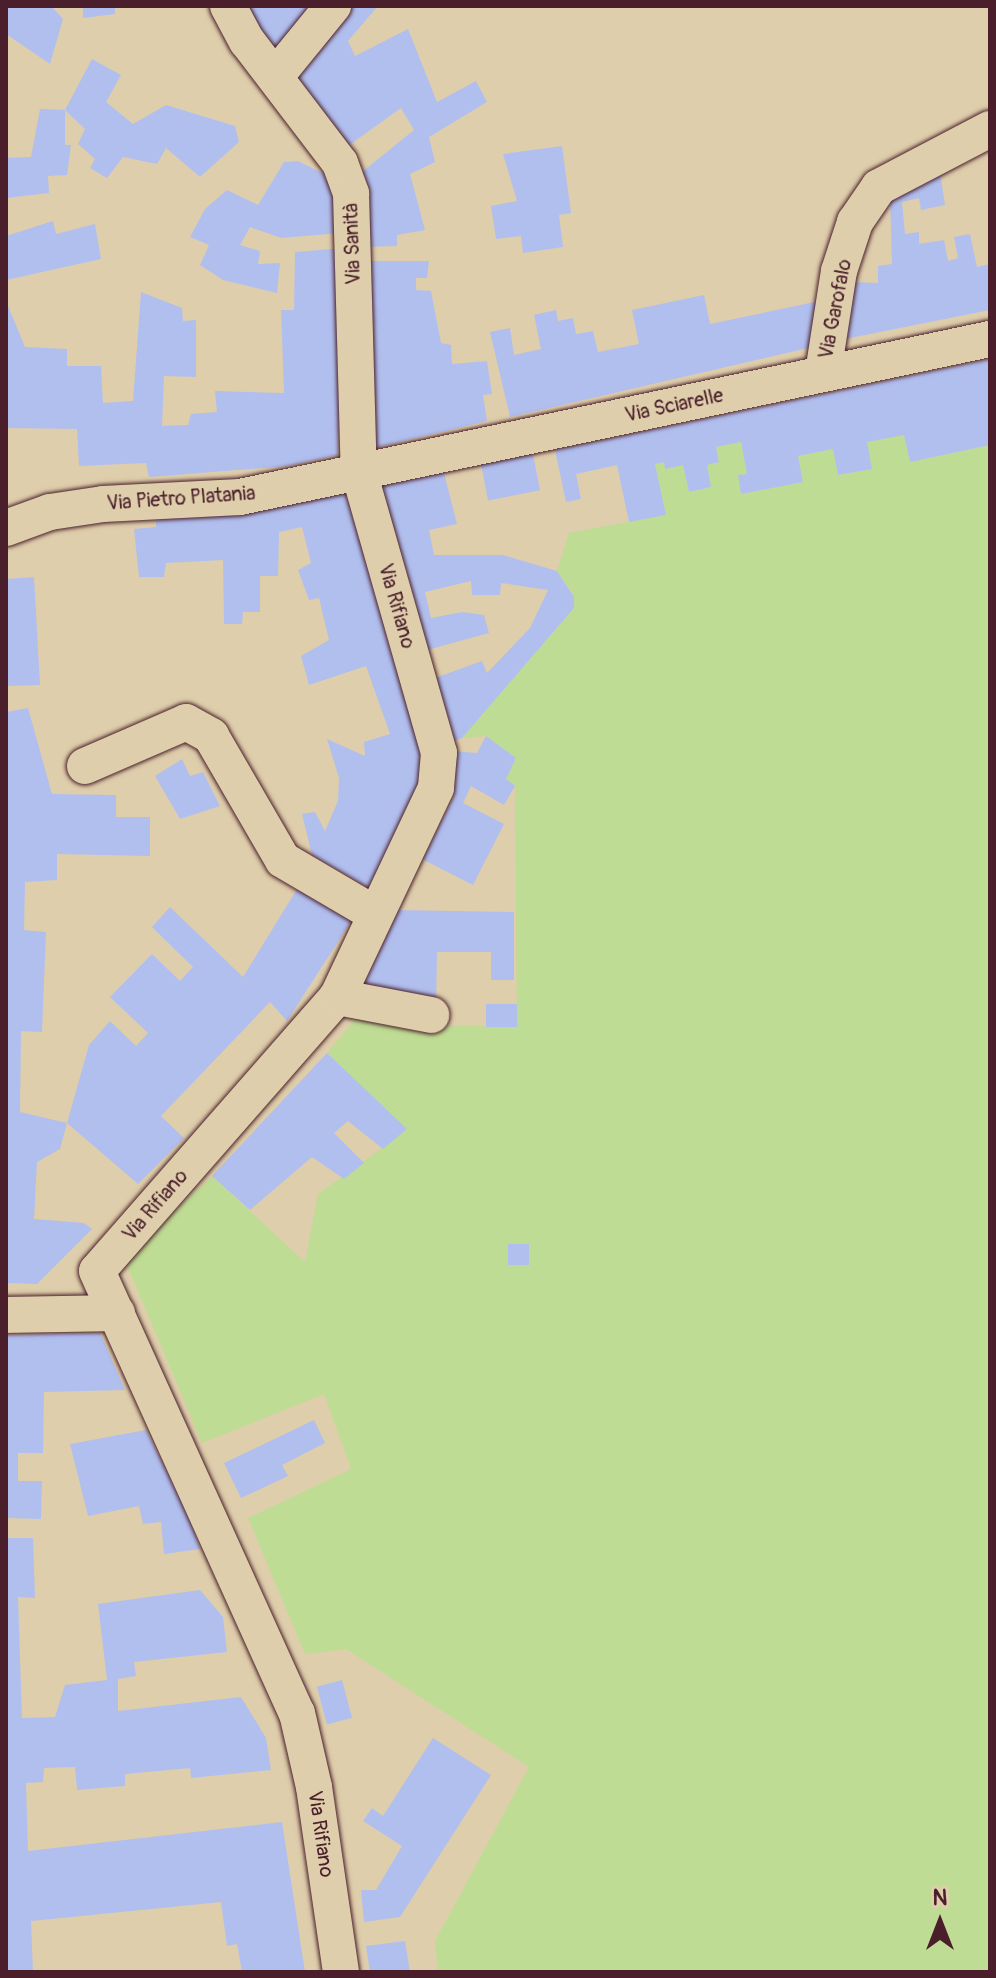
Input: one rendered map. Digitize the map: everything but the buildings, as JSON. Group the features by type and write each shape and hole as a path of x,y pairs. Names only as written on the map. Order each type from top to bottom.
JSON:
{"street":[{"name":"Via Sanità","path":"228,6 275,77 340,163 351,194 359,472"},
{"path":"275,77 333,6"},
{"name":"Via Garofalo","path":"823,373 839,271 855,222 879,187 990,129"},
{"name":"Via Sciarelle","path":"359,472 990,339"},
{"name":"Via Pietro Platania","path":"6,528 50,512 240,497 359,472"},
{"name":"Via Rifiano","path":"341,1972 314,1787 297,1713 97,1271 337,997 436,788 439,753 359,472"},
{"path":"85,766 186,722 211,736 283,860 375,914"},
{"path":"337,997 431,1015"},
{"path":"54,1314 97,1271"},
{"path":"6,1315 117,1313"}],"green space":[{"path":"904,435 910,462 990,445 990,1972 438,1972 435,1941 529,1767 346,1649 305,1654 248,1518 351,1469 324,1394 202,1443 124,1258 212,1176 305,1262 318,1194 407,1130 327,1053 361,1012 430,1025 517,1027 515,786 506,779 516,758 486,736 462,738 574,608 574,596 557,571 569,533 665,515 655,464 664,462 665,469 683,465 689,492 711,487 707,465 719,462 716,447 741,442 747,474 738,475 742,494 803,482 798,456 833,449 839,475 872,469 867,442"}]}
